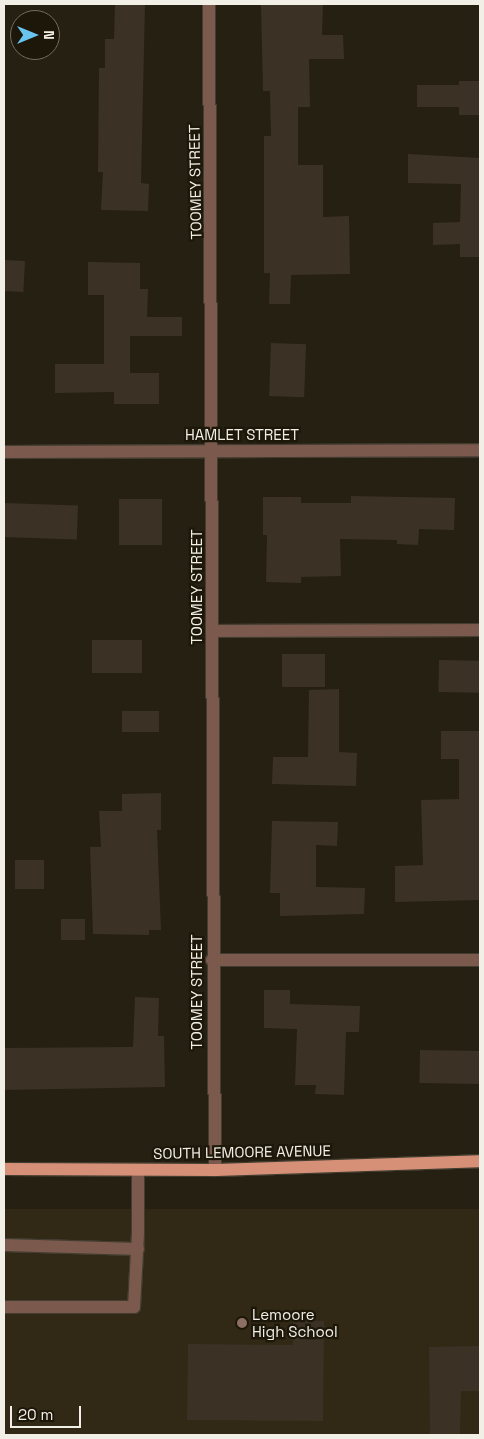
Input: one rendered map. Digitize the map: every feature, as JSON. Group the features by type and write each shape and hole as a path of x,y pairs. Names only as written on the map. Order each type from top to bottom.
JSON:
{"main road":[{"name":"SOUTH LEMOORE AVENUE","path":"4,1169 214,1170 480,1161"}],"street":[{"name":"TOOMEY STREET","path":"209,4 214,452 212,960 214,1170"},
{"name":"HAMLET STREET","path":"4,452 480,450"},
{"path":"213,631 480,630"},
{"path":"212,960 480,960"},
{"path":"4,1307 134,1307 138,1249 138,1170"},
{"path":"4,1246 138,1249"}],"shaded area":[{"name":"Lemoore High School","path":"4,1209 480,1209 480,1435 4,1435"}],"building":[{"path":"115,4 145,4 141,183 149,184 148,211 101,210 103,172 98,172 99,68 105,68 105,39 114,39"},
{"path":"261,4 323,4 322,35 343,35 344,59 309,59 310,107 298,107 298,165 323,165 323,217 349,216 350,274 291,275 290,304 269,304 270,273 264,273 264,136 271,136 270,91 263,91"},
{"path":"459,81 480,81 480,115 459,115 459,107 417,107 417,85 459,85"},
{"path":"408,154 480,158 480,257 460,257 460,244 433,245 433,223 460,222 461,184 408,183"},
{"path":"4,260 25,261 23,292 4,291"},
{"path":"88,262 140,263 140,289 148,289 147,317 182,317 182,336 130,336 130,373 159,373 159,404 114,404 114,392 55,393 55,364 104,364 104,295 88,295"},
{"path":"271,343 306,344 304,397 269,396"},
{"path":"351,496 455,498 454,530 419,529 418,545 397,544 397,540 340,539 341,576 301,577 301,583 266,582 267,535 263,535 263,497 301,497 301,503 351,503"},
{"path":"119,499 162,499 162,545 119,545"},
{"path":"4,503 78,506 77,540 4,537"},
{"path":"92,640 142,640 142,673 92,673"},
{"path":"282,654 325,654 325,687 282,687"},
{"path":"439,660 480,661 479,693 438,692"},
{"path":"339,689 339,752 357,753 356,786 272,784 273,757 308,757 309,690"},
{"path":"122,711 159,711 159,732 122,732"},
{"path":"441,731 480,731 479,900 395,902 395,866 423,865 421,800 459,799 459,759 441,759"},
{"path":"161,793 161,830 157,830 161,930 149,930 149,935 93,934 90,847 101,847 99,811 122,811 122,794"},
{"path":"272,821 338,822 337,846 316,845 316,887 365,888 364,914 280,916 280,893 270,893"},
{"path":"15,860 44,860 44,889 15,889"},
{"path":"61,919 85,919 85,940 61,940"},
{"path":"264,990 290,990 290,1004 360,1006 359,1032 346,1032 344,1095 315,1094 316,1085 295,1085 297,1029 264,1028"},
{"path":"135,997 159,998 158,1036 164,1036 165,1087 4,1090 4,1048 133,1047"},
{"path":"420,1050 480,1051 479,1084 419,1083"},
{"path":"293,1321 324,1321 323,1421 187,1420 188,1344 293,1345"},
{"path":"480,1346 480,1391 461,1391 460,1435 430,1435 429,1347"}],"place":[{"name":"Lemoore High School","path":"242,1323"}]}
